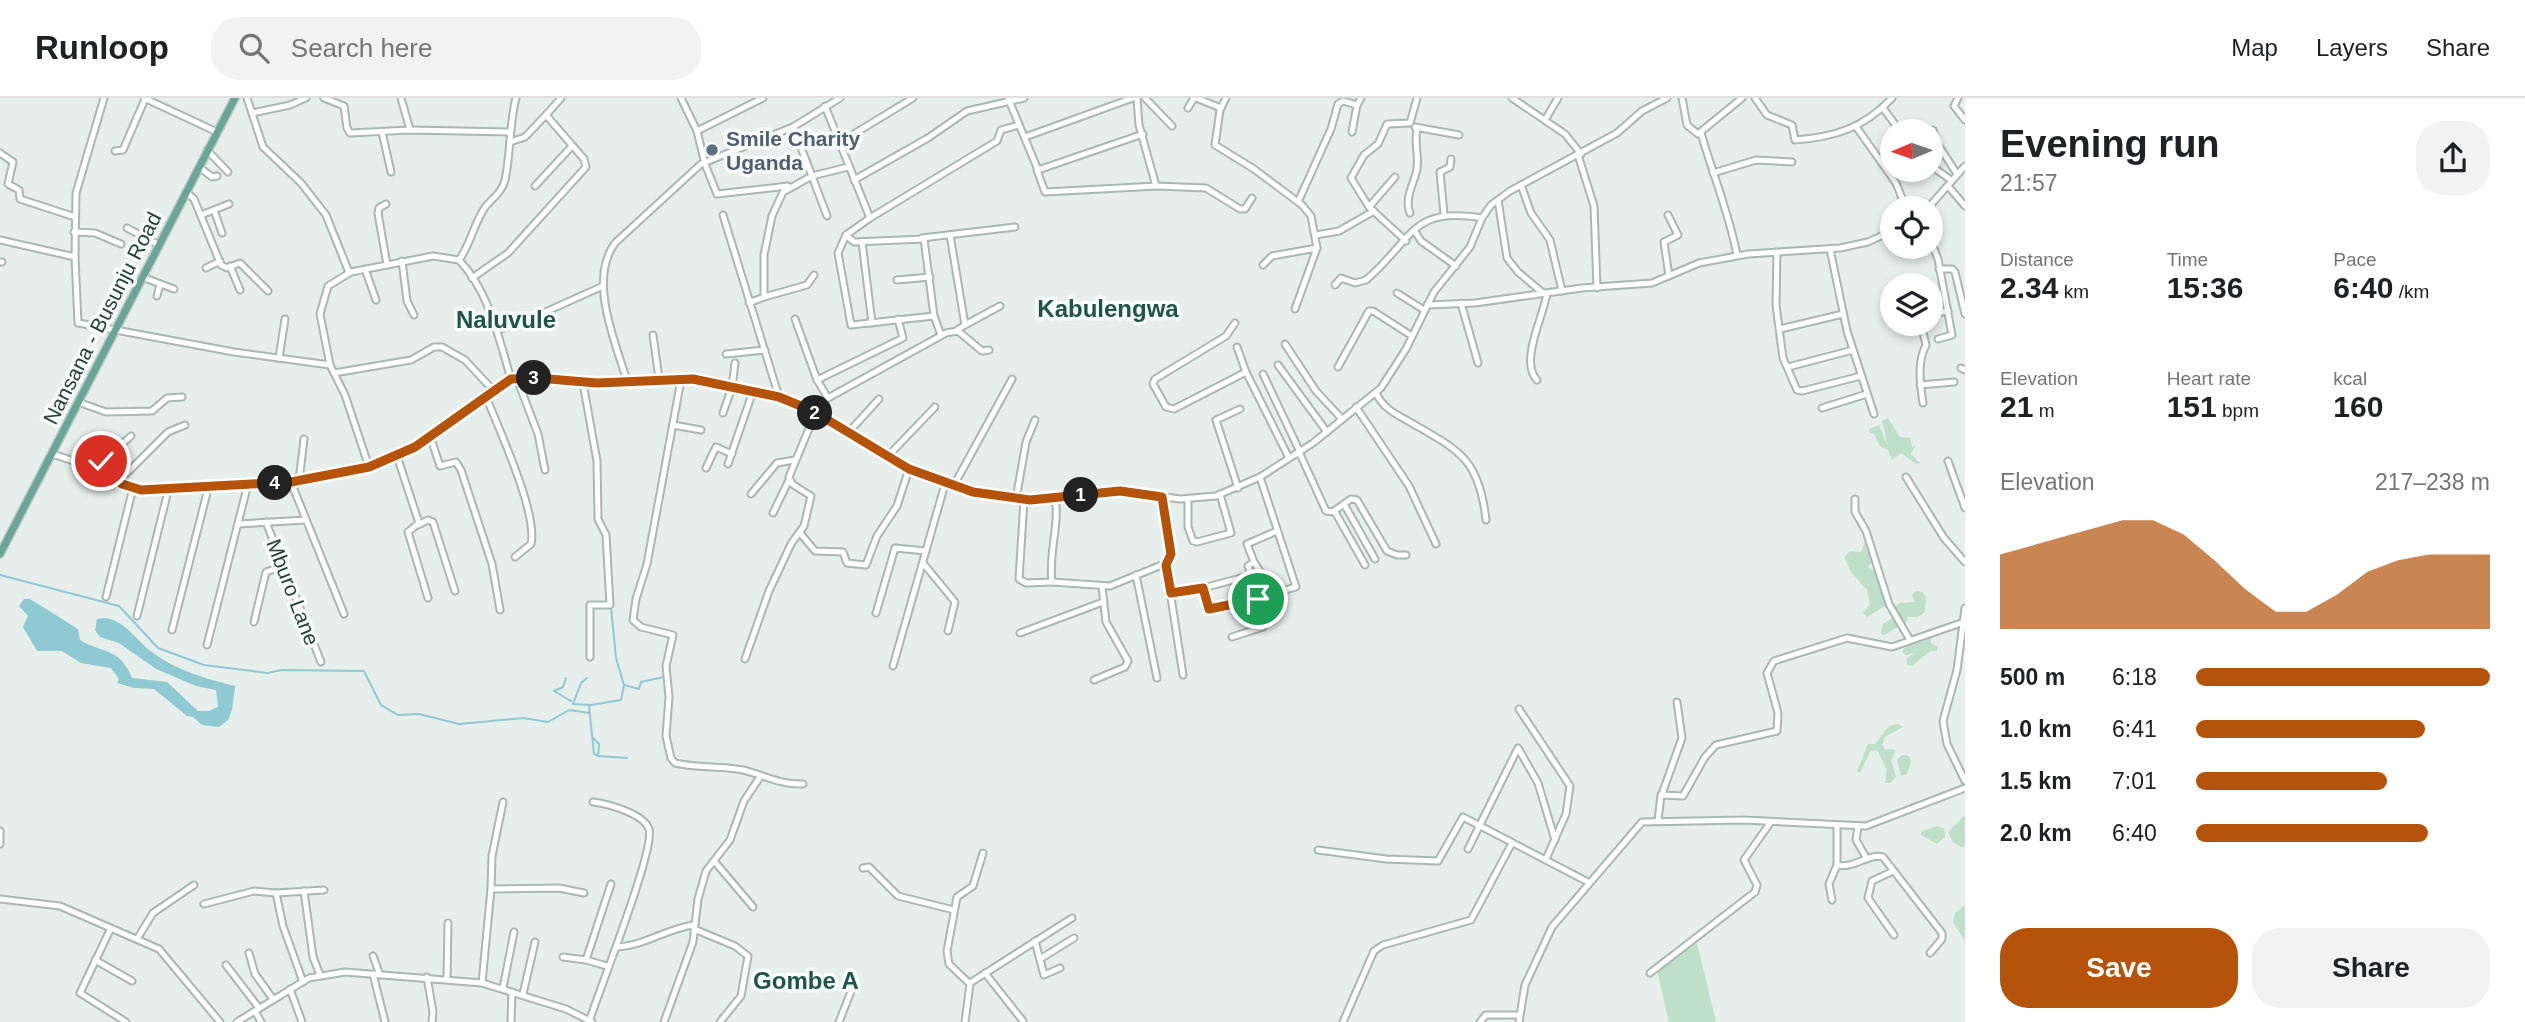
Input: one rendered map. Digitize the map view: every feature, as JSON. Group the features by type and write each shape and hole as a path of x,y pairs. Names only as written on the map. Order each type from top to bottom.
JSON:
{"main road":[{"name":"Nansana - Busunju Road","path":"0,554 234,98"}],"street":[{"path":"104,98 78,183 74,232 78,323 330,365"},
{"path":"247,98 267,154 301,183 331,223 344,262 351,272"},
{"path":"252,113 290,105 306,98"},
{"path":"325,98 344,106 348,131 509,132"},
{"path":"401,98 410,130"},
{"path":"459,260 485,209 503,186 516,98"},
{"path":"510,142 525,137 561,98"},
{"path":"681,98 697,131 705,164 718,195 791,186"},
{"path":"697,131 763,98"},
{"path":"626,381 603,286 605,259 615,243 705,164 793,127 840,98"},
{"path":"839,143 913,98"},
{"path":"854,180 928,138 967,111 1024,98"},
{"path":"1025,137 1135,98 1157,186"},
{"path":"1145,98 1172,126"},
{"path":"1188,108 1195,98 1221,108"},
{"path":"1226,98 1221,108 1215,145 1245,163 1298,202 1311,216 1317,248 1295,309"},
{"path":"1352,132 1361,98"},
{"path":"1409,125 1417,98"},
{"path":"1512,98 1565,134 1580,154 1594,206 1597,288"},
{"path":"1545,120 1558,98"},
{"path":"1645,98 1650,106"},
{"path":"52,454 95,468 133,488 291,482 369,467 397,457 430,436 485,394 514,379 558,378 583,383 659,379 706,380 779,397 814,412 909,469 953,486 1024,500 1120,491 1188,499 1220,495 1261,477 1295,455 1376,393 1390,378 1425,307 1471,247 1482,218 1498,200 1617,133 1650,106 1667,98"},
{"path":"1682,98 1687,125 1693,133 1701,133 1742,98"},
{"path":"1755,98 1767,115 1792,125 1794,139 1828,137 1857,128 1884,108 1892,98"},
{"path":"1958,98 1954,106 1965,120"},
{"path":"115,151 123,150 129,142 145,99 217,132"},
{"path":"1009,101 1045,192 1157,186 1206,188 1240,209 1245,209 1252,198"},
{"path":"1298,202 1331,129 1338,104 1343,102 1357,105"},
{"path":"825,106 870,218"},
{"path":"1884,108 1892,119"},
{"path":"472,278 508,253 584,169 584,159 546,115"},
{"path":"1406,241 1371,209 1352,182 1353,171 1364,155 1378,144 1387,124 1409,125 1459,135"},
{"path":"934,316 856,327 850,323 838,253 846,235 997,141 1001,130 1019,125"},
{"path":"793,127 827,216"},
{"path":"1410,213 1408,197 1417,169 1414,146 1417,128"},
{"path":"1857,128 1880,162"},
{"path":"382,132 391,172"},
{"path":"1701,133 1729,214 1737,255"},
{"path":"1037,170 1143,134"},
{"path":"535,186 572,146"},
{"path":"207,150 228,172"},
{"path":"1943,152 1957,174"},
{"path":"0,153 13,162 8,184 19,190 19,199 75,217"},
{"path":"1444,214 1440,172 1450,167 1451,159"},
{"path":"1713,173 1756,160 1792,162"},
{"path":"1939,196 1965,166"},
{"path":"199,167 212,177 217,176"},
{"path":"764,297 768,228 783,192 812,176 848,167"},
{"path":"1943,174 1951,180"},
{"path":"1316,235 1339,232 1367,218 1395,177"},
{"path":"1521,185 1531,213 1550,240 1562,291"},
{"path":"1948,187 1965,206"},
{"path":"186,192 194,199 225,268 240,263 268,291"},
{"path":"1498,200 1507,258 1518,272 1545,293"},
{"path":"201,215 229,204"},
{"path":"386,204 379,208 379,213 387,265"},
{"path":"214,210 222,233"},
{"path":"1335,285 1342,278 1355,283 1366,280 1422,222 1444,214 1482,218"},
{"path":"723,215 779,397"},
{"path":"1668,215 1678,235 1664,242 1669,276"},
{"path":"846,235 851,241 862,242 1014,227"},
{"path":"127,228 159,245"},
{"path":"1415,230 1421,241 1455,266"},
{"path":"74,232 95,233 121,244"},
{"path":"950,235 965,325"},
{"path":"1397,293 1425,307 1652,283 1689,265 1737,255 1830,249 1868,242 1880,236"},
{"path":"922,238 926,244 934,316 941,335"},
{"path":"0,240 75,257"},
{"path":"862,242 872,323"},
{"path":"1263,265 1272,256 1317,248"},
{"path":"1830,249 1843,314 1874,414"},
{"path":"1777,252 1776,305 1783,358 1800,391 1861,376"},
{"path":"369,467 345,395 330,365 321,308 328,286 351,272 443,256 459,260 472,278 497,330 514,379 538,434 545,470"},
{"path":"1937,259 1952,335 1938,339"},
{"path":"206,268 220,261"},
{"path":"402,261 407,301 414,314"},
{"path":"230,266 240,290"},
{"path":"365,269 376,300"},
{"path":"1940,269 1952,269 1955,272 1965,314"},
{"path":"749,303 807,285 814,275"},
{"path":"142,277 174,289"},
{"path":"897,280 930,277"},
{"path":"157,296 160,284"},
{"path":"497,330 523,322 603,286"},
{"path":"1536,380 1532,374 1531,348 1545,293"},
{"path":"1461,303 1478,363"},
{"path":"773,513 789,480 814,412 828,398 941,335 956,331 1000,306"},
{"path":"1338,367 1362,320 1370,311 1412,336"},
{"path":"1943,312 1948,311"},
{"path":"1780,329 1843,314"},
{"path":"279,358 285,319"},
{"path":"795,319 817,380 828,398"},
{"path":"817,380 903,338 898,319"},
{"path":"1235,323 1226,336 1155,379 1153,384 1166,407 1174,409 1246,372"},
{"path":"956,331 982,351 989,350"},
{"path":"653,335 659,379"},
{"path":"1923,403 1920,385 1922,352 1926,345 1924,336"},
{"path":"1284,344 1316,391 1342,419"},
{"path":"334,373 411,360 433,347 442,347 465,360 493,390"},
{"path":"1237,347 1246,372 1295,455 1301,457 1326,512 1357,500 1387,551 1406,555"},
{"path":"726,354 765,350"},
{"path":"1788,367 1853,350"},
{"path":"723,413 733,387 735,363"},
{"path":"1278,365 1327,432"},
{"path":"1263,374 1295,455"},
{"path":"953,486 1012,379"},
{"path":"681,380 647,564 636,599 633,620 641,627 673,635 666,666 669,698 667,745 675,763 727,768 780,784 803,784"},
{"path":"1920,385 1954,382"},
{"path":"583,383 597,461 597,515 606,535 610,604 590,605 590,657"},
{"path":"728,464 753,391"},
{"path":"1376,393 1393,413 1460,452 1483,492 1486,520"},
{"path":"485,394 523,493 532,531 531,544 515,557"},
{"path":"1822,408 1867,394"},
{"path":"78,402 106,412 152,411 170,396 181,397"},
{"path":"847,434 879,399"},
{"path":"888,456 935,407"},
{"path":"1356,407 1409,486 1436,544"},
{"path":"1238,488 1216,420 1240,409"},
{"path":"1016,499 1026,442 1035,420"},
{"path":"119,481 168,432 185,425"},
{"path":"673,425 701,430"},
{"path":"95,468 131,436"},
{"path":"430,436 440,466 456,462 461,470 492,564 500,610"},
{"path":"299,481 304,439"},
{"path":"706,468 716,447 732,454"},
{"path":"397,457 418,525"},
{"path":"751,494 777,463 795,460"},
{"path":"1948,461 1965,508"},
{"path":"800,533 815,551 842,552 847,564 866,565 877,536 897,506 909,469"},
{"path":"1261,477 1296,587 1274,593 1254,562 1247,544 1277,531"},
{"path":"1906,477 1944,538 1965,562"},
{"path":"745,659 769,591 791,544 800,533 811,497 789,480"},
{"path":"291,482 344,614"},
{"path":"207,645 248,484"},
{"path":"893,666 945,484"},
{"path":"172,630 209,485"},
{"path":"137,616 169,487"},
{"path":"106,597 133,488"},
{"path":"1188,499 1188,527 1193,541 1197,542 1231,533 1220,495"},
{"path":"1052,582 1051,557 1058,517 1055,497"},
{"path":"1162,497 1171,554 1166,565 1182,676"},
{"path":"1855,499 1855,512 1866,531 1889,604 1910,640"},
{"path":"1024,500 1019,579 1026,583 1052,582 1102,587 1117,585 1166,565"},
{"path":"1344,504 1375,559"},
{"path":"1334,511 1365,565"},
{"path":"238,524 306,520"},
{"path":"428,598 408,534 428,520 433,522 455,591"},
{"name":"Mburo Lane","path":"266,522 321,662"},
{"path":"876,612 895,548 926,551"},
{"path":"923,562 955,602 948,631"},
{"path":"1232,637 1263,627 1257,599 1259,594 1248,566 1254,562"},
{"path":"254,622 266,572 283,566"},
{"path":"1136,575 1157,678"},
{"path":"1171,593 1252,575"},
{"path":"1094,680 1125,667 1128,661 1106,622 1102,587"},
{"path":"1203,588 1209,609 1257,599"},
{"path":"1020,634 1102,602"},
{"path":"1965,608 1957,670 1943,721 1946,740 1965,781"},
{"path":"1662,794 1683,796 1705,757 1716,745 1777,731 1778,713 1767,677 1768,669 1774,661 1847,638 1887,647 1961,623"},
{"path":"1658,821 1662,794 1682,738 1677,702"},
{"path":"1519,709 1570,786 1566,814 1546,859"},
{"path":"1468,849 1519,748 1538,783 1555,840"},
{"path":"664,1022 690,953 706,871 730,840 748,794 760,777"},
{"path":"1480,1022 1486,1015 1519,1019 1523,992 1539,949 1557,919 1638,824 1658,821 1744,820 1858,827 1879,823 1965,788"},
{"path":"237,1022 290,989 320,975 377,974 482,983 566,1009 590,1022 645,860 650,833 644,822 617,806 593,802"},
{"path":"482,983 492,856 503,803"},
{"path":"1318,850 1386,859 1438,862 1461,819 1479,825 1588,882"},
{"path":"1650,973 1755,892 1757,885 1744,858 1770,823"},
{"path":"1832,900 1829,884 1837,865 1836,827"},
{"path":"1858,827 1857,840 1867,859"},
{"path":"0,831 0,844"},
{"path":"1352,1022 1343,1021 1374,951 1383,945 1471,920 1512,843"},
{"path":"970,983 948,962 958,895 973,886 983,853"},
{"path":"1837,865 1849,866 1881,856 1942,933 1942,939 1930,953"},
{"path":"715,862 753,907"},
{"path":"863,868 869,867 898,896 954,910"},
{"path":"1893,870 1872,881 1868,898 1894,935"},
{"path":"586,960 611,884"},
{"path":"137,939 153,913 194,885"},
{"path":"491,889 559,888 584,893"},
{"path":"204,904 254,891 276,893 324,890"},
{"path":"304,891 313,957 320,975"},
{"path":"276,893 283,926 303,982"},
{"path":"0,899 60,906 159,949 220,1022"},
{"path":"965,1022 970,983 1072,918"},
{"path":"447,978 448,923"},
{"path":"617,947 642,942 673,928 693,927 735,946 748,956 741,996 720,1022"},
{"path":"110,930 80,993 126,1022"},
{"path":"503,988 514,932"},
{"path":"1040,959 1074,938"},
{"path":"1035,941 1044,975 1060,968"},
{"path":"523,994 535,942"},
{"path":"248,953 255,974 273,999"},
{"path":"373,956 385,1022"},
{"path":"563,957 607,966"},
{"path":"95,960 132,981"},
{"path":"226,965 257,1010 261,1022"},
{"path":"985,973 1023,1021"},
{"path":"427,977 432,1022"},
{"path":"290,989 302,1022"},
{"path":"839,1022 852,989"},
{"path":"511,1022 512,992"}],"green space":[{"path":"1888,418 1900,437 1910,438 1912,447 1916,445 1911,454 1920,463 1916,464 1901,453 1892,460 1888,450 1880,446 1874,434 1869,432 1869,429 1879,425 1888,446 1882,421"},
{"path":"1865,542 1869,546 1872,562 1868,567 1874,570 1879,586 1891,597 1885,606 1867,617 1863,613 1870,604 1867,590 1851,572 1844,557 1850,551 1861,552"},
{"path":"1916,591 1922,592 1926,597 1925,612 1918,617 1908,617 1905,625 1893,608 1900,603 1915,602 1912,595"},
{"path":"1892,618 1898,627 1881,634 1883,624"},
{"path":"1930,636 1931,643 1938,647 1937,651 1930,651 1912,666 1907,665 1906,659 1915,653 1906,655 1902,652 1904,648"},
{"path":"1898,724 1903,727 1885,737 1882,745 1885,749 1896,750 1891,760 1896,777 1890,783 1885,783 1887,770 1878,751 1871,750 1860,773 1857,771 1868,744 1875,744 1889,726"},
{"path":"1902,755 1909,756 1911,762 1907,774 1901,776 1897,760"},
{"path":"1965,815 1965,846 1961,847 1953,842 1948,832"},
{"path":"1938,826 1944,828 1945,837 1937,844 1921,835 1922,831"},
{"path":"1965,905 1965,941 1953,922 1955,913"},
{"path":"1697,943 1716,1022 1669,1022 1657,970"}],"water":[{"path":"24,599 30,599 78,629 80,640 116,656 132,678 167,682 198,711 209,711 218,707 216,690 196,686 156,669 119,643 100,637 95,630 97,619 106,618 121,624 152,652 181,669 235,686 228,720 219,727 202,725 154,689 134,688 117,683 119,679 111,668 81,663 62,651 37,651 23,627 28,616 19,606"}],"waterway":[{"path":"0,575 119,606 158,648 204,665 267,673 282,670 364,671 381,705 398,715 419,714 459,724 523,718 548,722 569,710 589,713"},
{"path":"587,678 581,683 573,704 591,705 621,700 624,685 616,658 611,607"},
{"path":"624,685 639,689 641,682 664,677"},
{"path":"566,678 563,687 554,691 571,701"},
{"path":"589,706 594,754 598,756"},
{"path":"593,738 599,744 598,756 627,758"}],"place":[{"name":"Smile Charity Uganda","path":"712,150"}],"district":[{"name":"Kabulengwa","path":"1108,308"},
{"name":"Naluvule","path":"506,319"},
{"name":"Gombe A","path":"806,980"}],"route":[{"path":"101,461 95,468 110,474 122,484 141,490 291,482 369,467 397,457 415,447 485,394 511,379 558,378 583,383 659,379 706,380 779,397 813,411 843,432 909,469 973,492 1030,500 1113,491 1162,497 1171,554 1166,565 1171,593 1203,588 1209,609 1258,599"}]}
